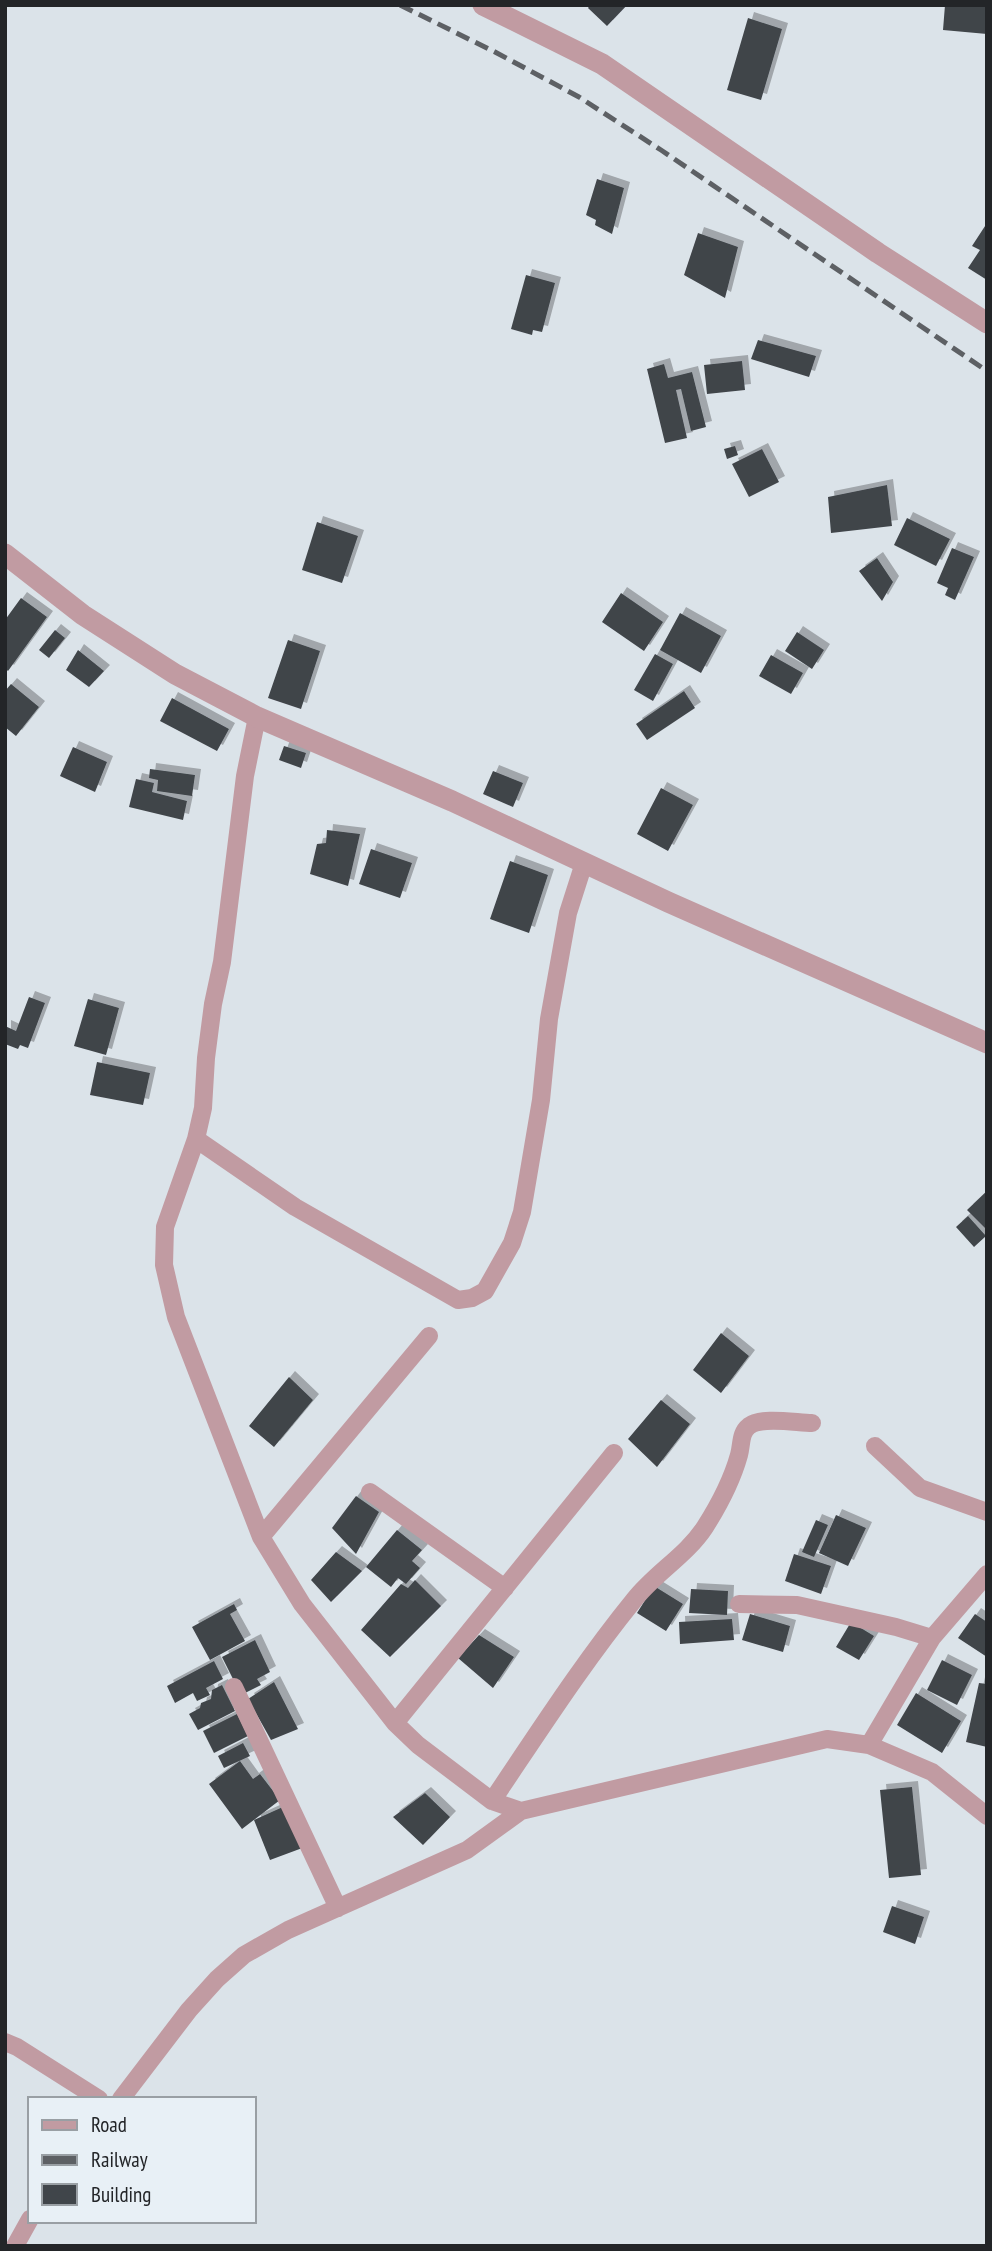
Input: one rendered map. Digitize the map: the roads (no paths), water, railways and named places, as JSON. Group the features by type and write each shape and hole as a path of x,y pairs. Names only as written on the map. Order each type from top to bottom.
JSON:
{"street":[{"path":"483,5 602,64 878,253 987,323"},
{"path":"5,554 83,615 175,674 257,717 987,1043"},
{"path":"257,717 245,776 222,962 207,1045 203,1108 196,1139 165,1227 164,1265 176,1317 261,1537 302,1604 395,1723 418,1745 492,1801 522,1811"},
{"path":"196,1139 295,1207 458,1300 472,1298 485,1291 513,1243 522,1212 541,1100 551,1006 568,914 584,863"},
{"path":"261,1537 429,1336"},
{"path":"492,1801 598,1643 639,1592 688,1548 703,1530 722,1498 739,1456 742,1434 750,1425 760,1421 812,1423"},
{"path":"876,1446 920,1488 987,1512"},
{"path":"395,1723 614,1453"},
{"path":"370,1492 505,1588"},
{"path":"869,1745 932,1638 987,1574"},
{"path":"739,1605 797,1605 864,1619 932,1638"},
{"path":"234,1687 338,1908"},
{"path":"123,2097 189,2010 217,1979 244,1955 288,1930 467,1850 522,1811 827,1739 869,1745 932,1772 987,1816"},
{"path":"5,2042 96,2097"},
{"path":"15,2246 28,2223"}],"railway":[{"path":"400,5 579,97 987,371"}]}
